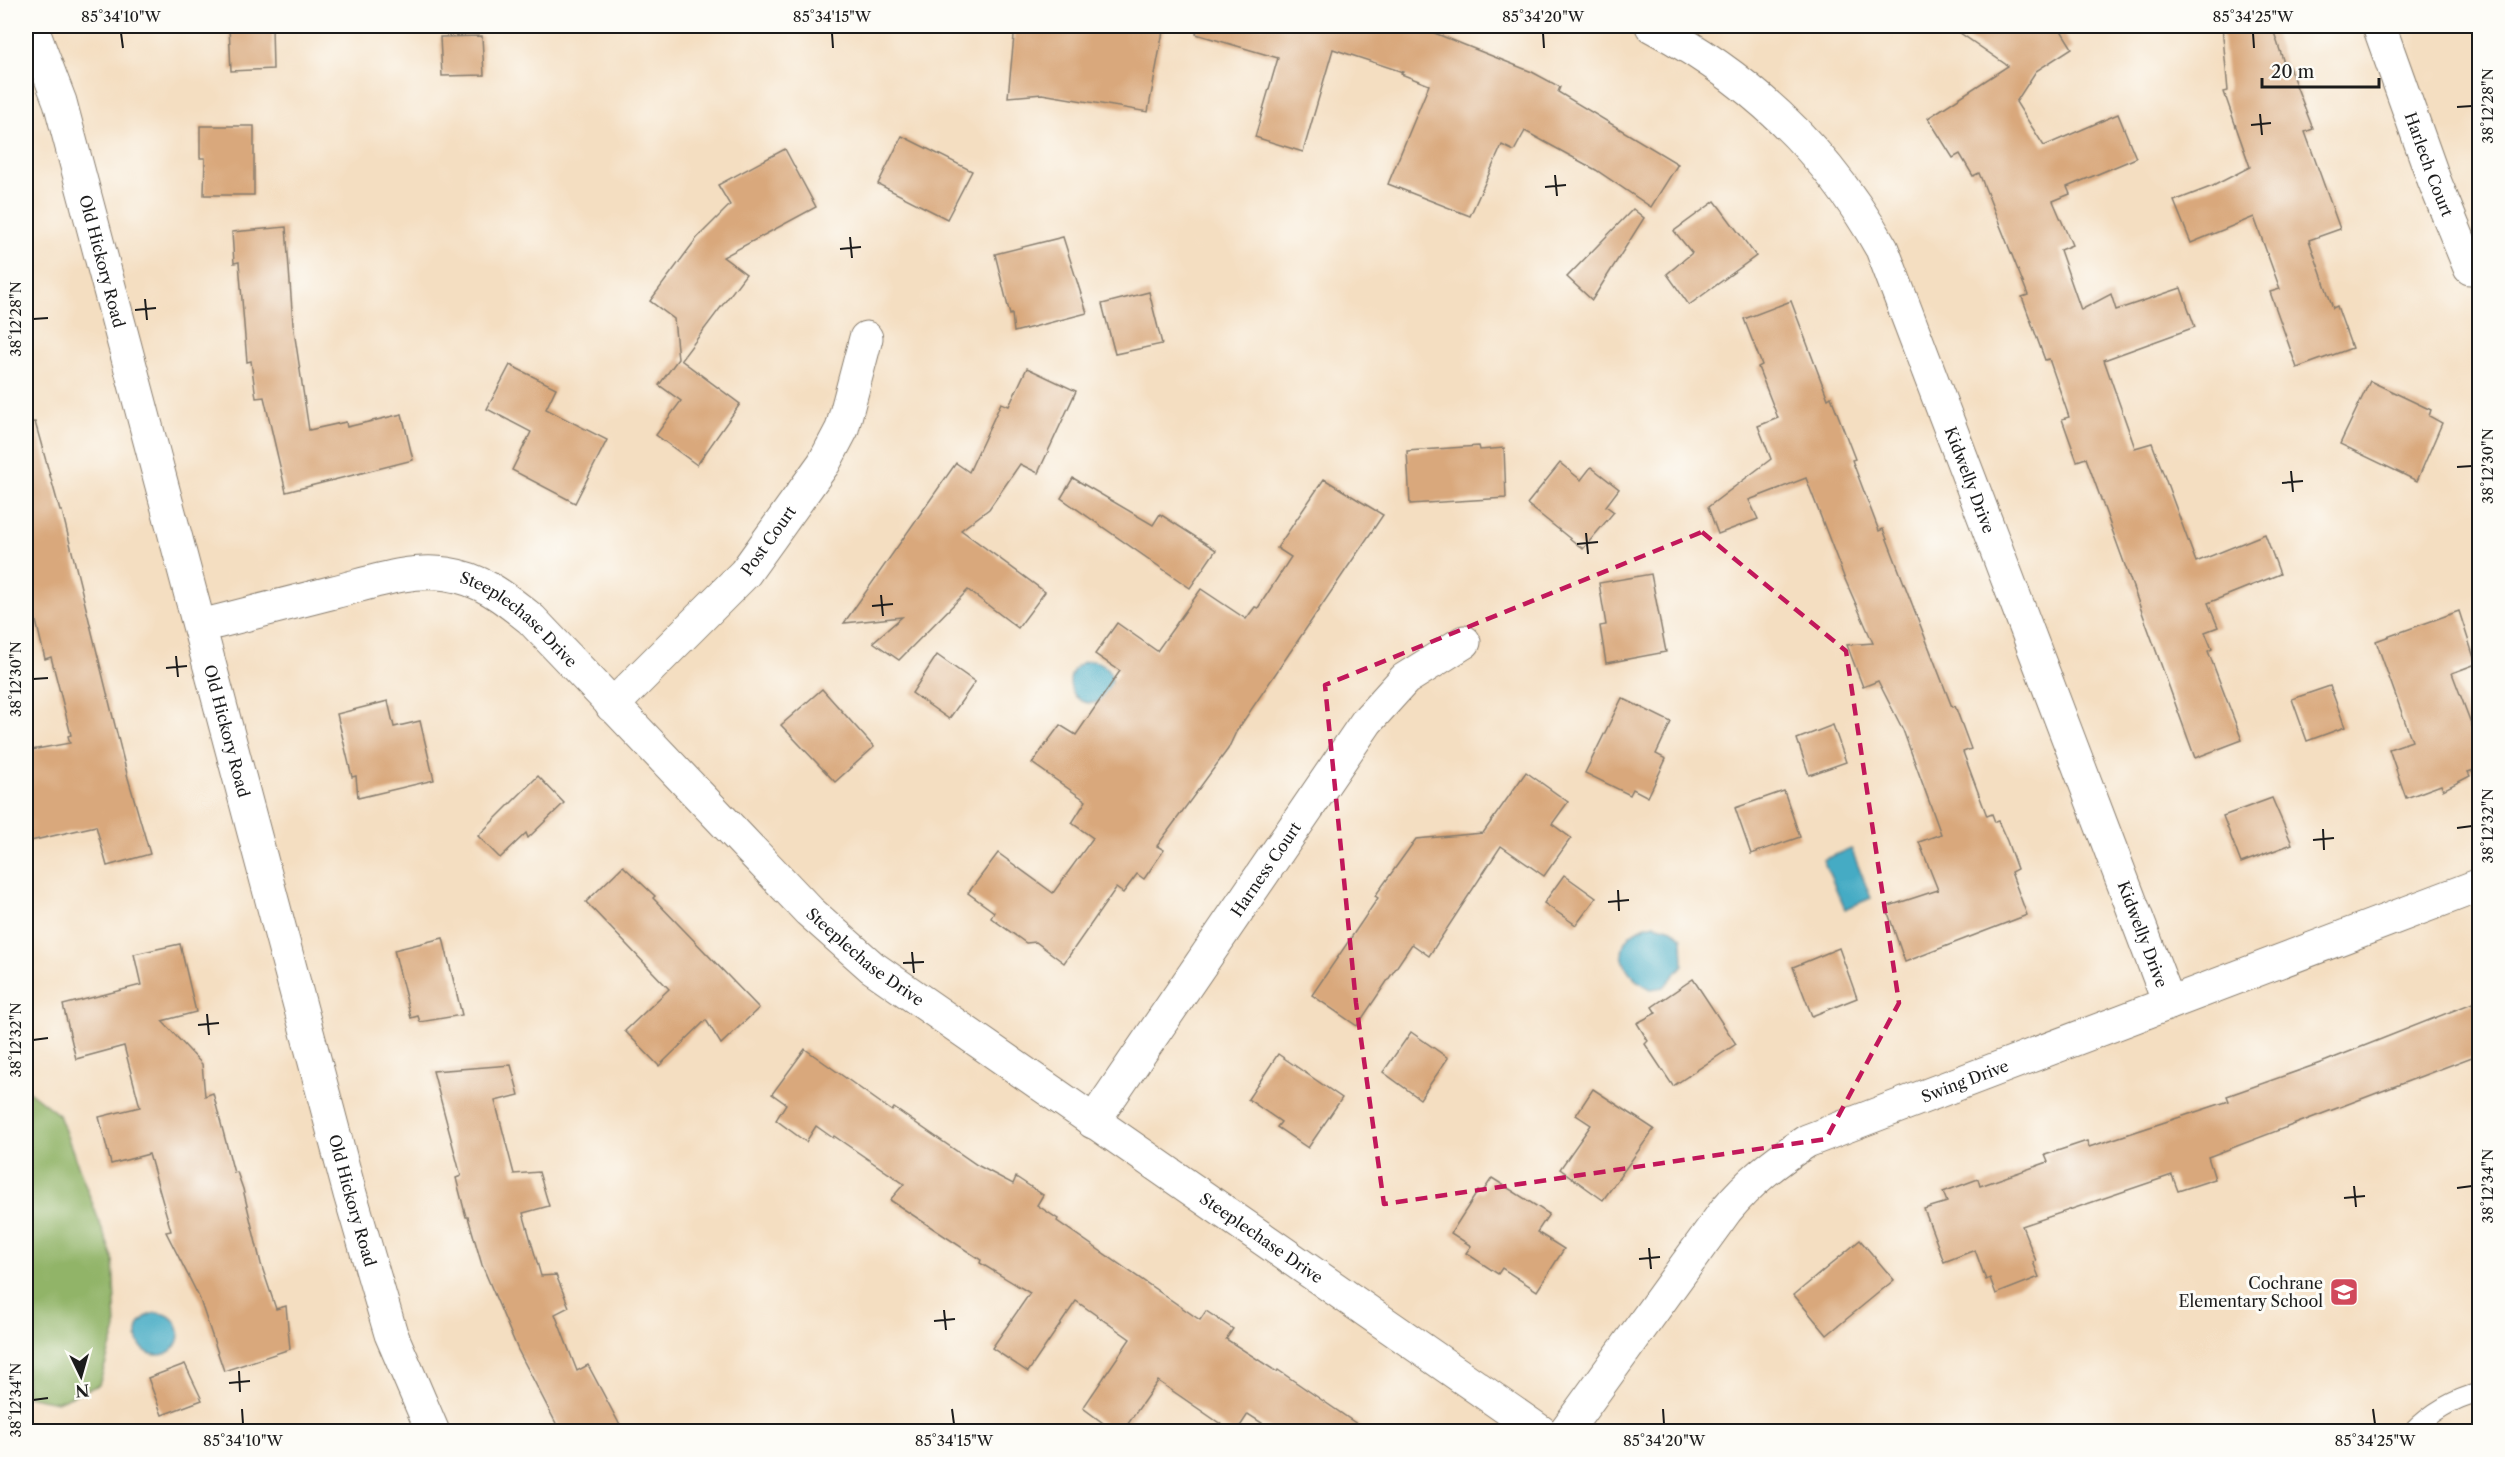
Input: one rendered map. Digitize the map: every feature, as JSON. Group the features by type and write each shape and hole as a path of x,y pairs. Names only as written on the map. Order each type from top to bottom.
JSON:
{"street":[{"name":"Old Hickory Road","path":"31,26 60,102 350,1194 391,1335 433,1431"},
{"name":"Harlech Court","path":"2379,26 2434,180 2470,267"},
{"name":"Kidwelly Drive","path":"1661,28 1711,59 1745,84 1807,142 1840,181 1882,249 2169,1003"},
{"name":"Post Court","path":"612,706 745,573 824,463 842,429 866,338"},
{"name":"Steeplechase Drive","path":"200,626 392,577 449,574 475,581 506,599 531,619 809,911 872,967 1541,1431"},
{"name":"Harness Court","path":"1093,1122 1367,721 1405,679 1464,642"},
{"name":"Swing Drive","path":"1565,1431 1726,1210 1747,1185 1775,1161 1807,1141 2480,885"}],"lane":[{"path":"2412,1431 2422,1421 2459,1397 2480,1392"}],"highlighted area":[{"path":"1702,532 1846,651 1899,1003 1826,1139 1384,1204 1356,1003 1325,685"}],"green space":[{"path":"26,1089 59,1115 113,1258 116,1329 99,1385 57,1402 26,1396"}],"water":[{"path":"1091,661 1106,667 1112,682 1106,697 1091,703 1076,697 1070,682 1076,667"},
{"path":"1851,848 1871,898 1845,909 1823,860"},
{"path":"1655,924 1672,929 1682,938 1683,965 1664,987 1651,989 1630,972 1624,963 1622,953 1624,943 1630,935 1640,928"},
{"path":"158,1313 173,1319 179,1334 173,1349 158,1355 143,1349 137,1334 143,1319"}],"building":[{"path":"229,26 272,26 273,69 231,71"},
{"path":"1015,26 1164,26 1148,112 1042,94 1008,97"},
{"path":"1198,26 1417,26 1532,72 1560,87 1558,92 1678,164 1651,207 1596,170 1525,131 1514,151 1502,145 1470,216 1388,184 1429,85 1401,74 1403,72 1333,49 1303,152 1255,137 1278,58 1196,34"},
{"path":"1950,26 2057,26 2061,31 2064,29 2062,32 2072,48 2036,71 2016,102 2044,146 2118,114 2136,158 2067,187 2070,194 2053,201 2072,245 2060,250 2081,310 2111,294 2116,310 2181,288 2195,327 2104,360 2135,448 2152,443 2196,562 2265,534 2280,574 2208,603 2218,627 2205,632 2212,649 2208,651 2242,740 2195,758 2086,458 2077,461 2062,419 2069,417 2049,359 2045,360 2022,297 2028,295 1979,173 1973,176 1960,154 1953,158 1928,118 2008,66"},
{"path":"2222,26 2272,26 2286,69 2289,67 2313,129 2305,132 2340,229 2309,240 2333,308 2337,306 2352,348 2297,368 2270,292 2280,289 2254,217 2191,243 2174,201 2213,186 2250,167 2224,92 2228,91"},
{"path":"482,36 484,75 442,76 440,37"},
{"path":"200,126 254,126 254,195 204,195 205,158 200,158"},
{"path":"902,136 972,171 947,219 878,184"},
{"path":"785,149 816,207 723,257 746,274 681,360 740,404 697,465 656,435 681,401 659,385 678,359 674,319 650,301 697,238 730,205 718,185"},
{"path":"1715,201 1756,256 1689,305 1667,274 1692,253 1674,231"},
{"path":"1633,209 1644,218 1592,300 1567,277"},
{"path":"286,227 293,324 309,430 346,422 347,427 402,414 413,460 286,492 264,397 256,398 251,361 247,362 239,262 234,263 232,232"},
{"path":"1063,237 1087,313 1014,332 1012,314 1010,315 995,254"},
{"path":"1149,292 1162,344 1115,354 1102,304"},
{"path":"1791,301 1828,399 1831,397 1855,459 1852,460 1879,531 1883,529 1952,707 1955,706 1971,749 1963,752 1987,816 1992,814 1995,822 1998,821 2007,841 2017,869 2011,872 2027,915 1905,962 1886,907 1938,890 1919,842 1941,834 1903,730 1878,681 1863,687 1847,645 1873,643 1844,577 1806,478 1749,500 1758,519 1718,534 1708,507 1771,459 1758,426 1778,418 1758,367 1762,365 1744,319"},
{"path":"510,365 556,388 546,409 607,440 575,503 512,470 531,432 487,409"},
{"path":"1027,368 1076,391 1038,473 1020,464 989,509 961,530 1045,592 1018,628 968,590 899,660 873,642 902,617 844,623 956,463 969,472 1001,403 1009,406"},
{"path":"2370,381 2431,410 2429,416 2442,423 2417,481 2340,444"},
{"path":"35,422 60,511 62,511 128,778 150,854 107,866 96,826 26,842 26,751 70,743 68,736 71,735 51,657 45,659 26,579 26,423"},
{"path":"1479,446 1480,450 1504,448 1506,498 1410,504 1407,451"},
{"path":"1560,463 1581,480 1591,467 1619,489 1606,506 1614,512 1583,549 1527,504"},
{"path":"1073,478 1153,525 1160,514 1216,550 1190,588 1061,498"},
{"path":"1324,479 1383,515 1236,732 1228,749 1157,846 1164,850 1144,879 1137,874 1123,893 1116,888 1064,963 1036,942 1026,943 991,918 994,912 968,893 998,853 1053,893 1093,838 1072,823 1086,801 1032,763 1060,725 1076,735 1120,671 1095,654 1117,623 1157,651 1201,589 1246,619 1255,607 1258,608 1291,557 1277,548"},
{"path":"1651,574 1666,652 1606,663 1600,626 1606,625 1599,583"},
{"path":"2459,611 2476,664 2452,673 2480,747 2480,768 2468,772 2470,776 2443,790 2441,785 2406,798 2389,749 2412,741 2376,641"},
{"path":"937,655 975,682 949,719 912,693"},
{"path":"2330,686 2345,727 2307,741 2292,699"},
{"path":"822,689 874,747 835,782 781,725"},
{"path":"1622,698 1671,722 1656,754 1666,759 1648,797 1633,789 1630,795 1585,773"},
{"path":"388,701 394,727 420,721 434,780 358,798 356,776 352,777 337,714"},
{"path":"1833,725 1846,762 1809,775 1797,739"},
{"path":"1526,772 1568,802 1552,824 1571,838 1544,876 1501,846 1429,956 1412,944 1357,1026 1312,995 1378,898 1375,896 1416,839 1483,833"},
{"path":"538,776 564,803 528,838 526,833 500,858 478,836"},
{"path":"1784,791 1800,837 1751,854 1735,808"},
{"path":"2272,798 2292,844 2241,863 2223,816"},
{"path":"623,866 655,896 653,898 759,1008 721,1044 706,1020 659,1066 625,1031 669,989 586,902"},
{"path":"1564,875 1596,898 1576,925 1544,903"},
{"path":"443,938 462,1015 420,1022 418,1016 411,1018 394,950"},
{"path":"180,944 196,1012 162,1021 202,1064 205,1096 213,1093 234,1173 237,1172 243,1189 261,1264 276,1309 286,1306 290,1349 224,1371 199,1297 166,1232 171,1231 149,1154 111,1164 99,1117 140,1107 124,1046 76,1059 63,1005 141,985 134,954"},
{"path":"1839,948 1857,998 1812,1016 1793,967"},
{"path":"1693,979 1736,1044 1673,1086 1645,1044 1648,1041 1637,1023 1656,1013 1652,1007"},
{"path":"2480,1000 2480,1054 2208,1157 2215,1179 2178,1191 2172,1175 2022,1226 2036,1261 2033,1262 2039,1277 1996,1294 1990,1278 1986,1280 1975,1250 1944,1262 1924,1209 1947,1202 1943,1192 1978,1179 1980,1186 2048,1162 2045,1155 2087,1141 2089,1147 2229,1101 2227,1096 2326,1061"},
{"path":"1411,1032 1448,1058 1420,1099 1383,1072"},
{"path":"805,1049 892,1111 894,1108 977,1165 1013,1184 1016,1177 1043,1195 1037,1205 1058,1219 1057,1221 1200,1320 1206,1311 1233,1329 1226,1339 1277,1372 1278,1370 1367,1431 1274,1431 1248,1414 1237,1431 1231,1431 1158,1381 1123,1431 1114,1431 1083,1408 1130,1339 1076,1301 1028,1372 992,1348 1030,1293 980,1263 981,1260 890,1200 904,1184 834,1136 833,1138 816,1126 806,1142 776,1120 786,1104 772,1094"},
{"path":"1278,1054 1342,1098 1308,1148 1277,1127 1281,1122 1248,1099"},
{"path":"511,1065 519,1095 495,1101 514,1174 539,1172 549,1206 523,1213 541,1276 556,1275 569,1307 555,1314 577,1371 588,1365 623,1431 560,1431 518,1350 482,1265 468,1217 466,1217 456,1178 461,1176 433,1071"},
{"path":"1593,1089 1654,1129 1603,1200 1560,1169 1591,1125 1576,1115"},
{"path":"1492,1178 1549,1214 1537,1232 1564,1249 1537,1291 1502,1268 1498,1274 1466,1253 1471,1246 1451,1233 1478,1191 1482,1193"},
{"path":"1860,1240 1894,1280 1827,1335 1794,1295"},
{"path":"185,1364 202,1400 162,1415 148,1378"}],"place":[{"name":"Cochrane Elementary School","path":"2344,1292"}]}
